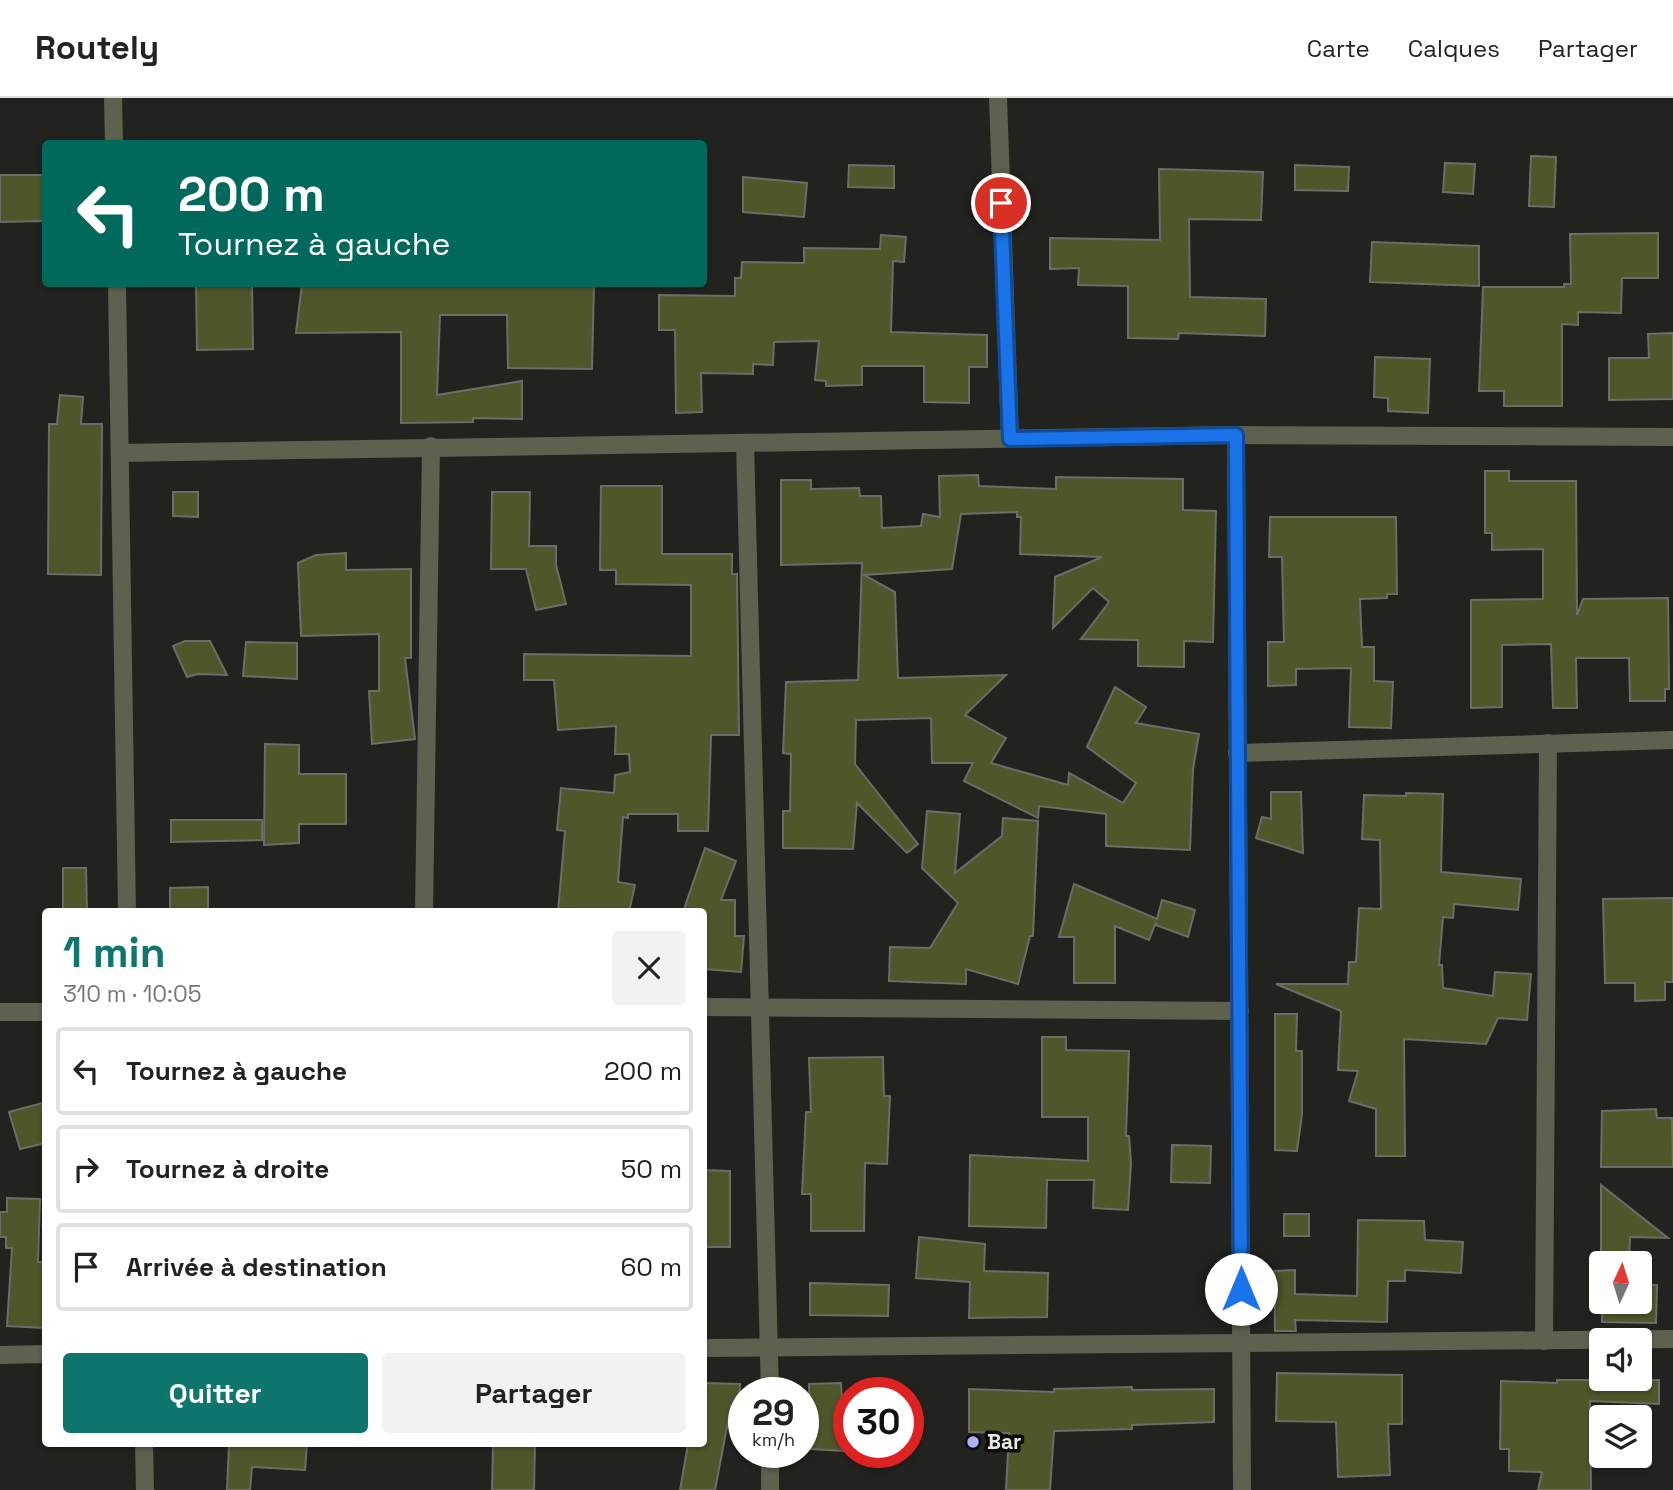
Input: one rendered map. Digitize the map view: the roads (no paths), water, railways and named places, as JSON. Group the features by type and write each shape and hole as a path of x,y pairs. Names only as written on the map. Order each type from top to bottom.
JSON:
{"street":[{"path":"113,98 114,140"},
{"path":"998,98 1010,439"},
{"path":"117,287 127,908"},
{"path":"1236,435 1242,1490"},
{"path":"120,453 1236,435 1673,437"},
{"path":"746,444 770,1377"},
{"path":"424,908 431,446"},
{"path":"1237,753 1673,740"},
{"path":"1544,1341 1548,743"},
{"path":"707,1007 1240,1011"},
{"path":"0,1012 42,1012"},
{"path":"707,1348 1673,1339"},
{"path":"0,1355 42,1354"},
{"path":"144,1447 145,1490"},
{"path":"770,1468 770,1490"}],"place":[{"name":"Bar","path":"973,1442"}]}
